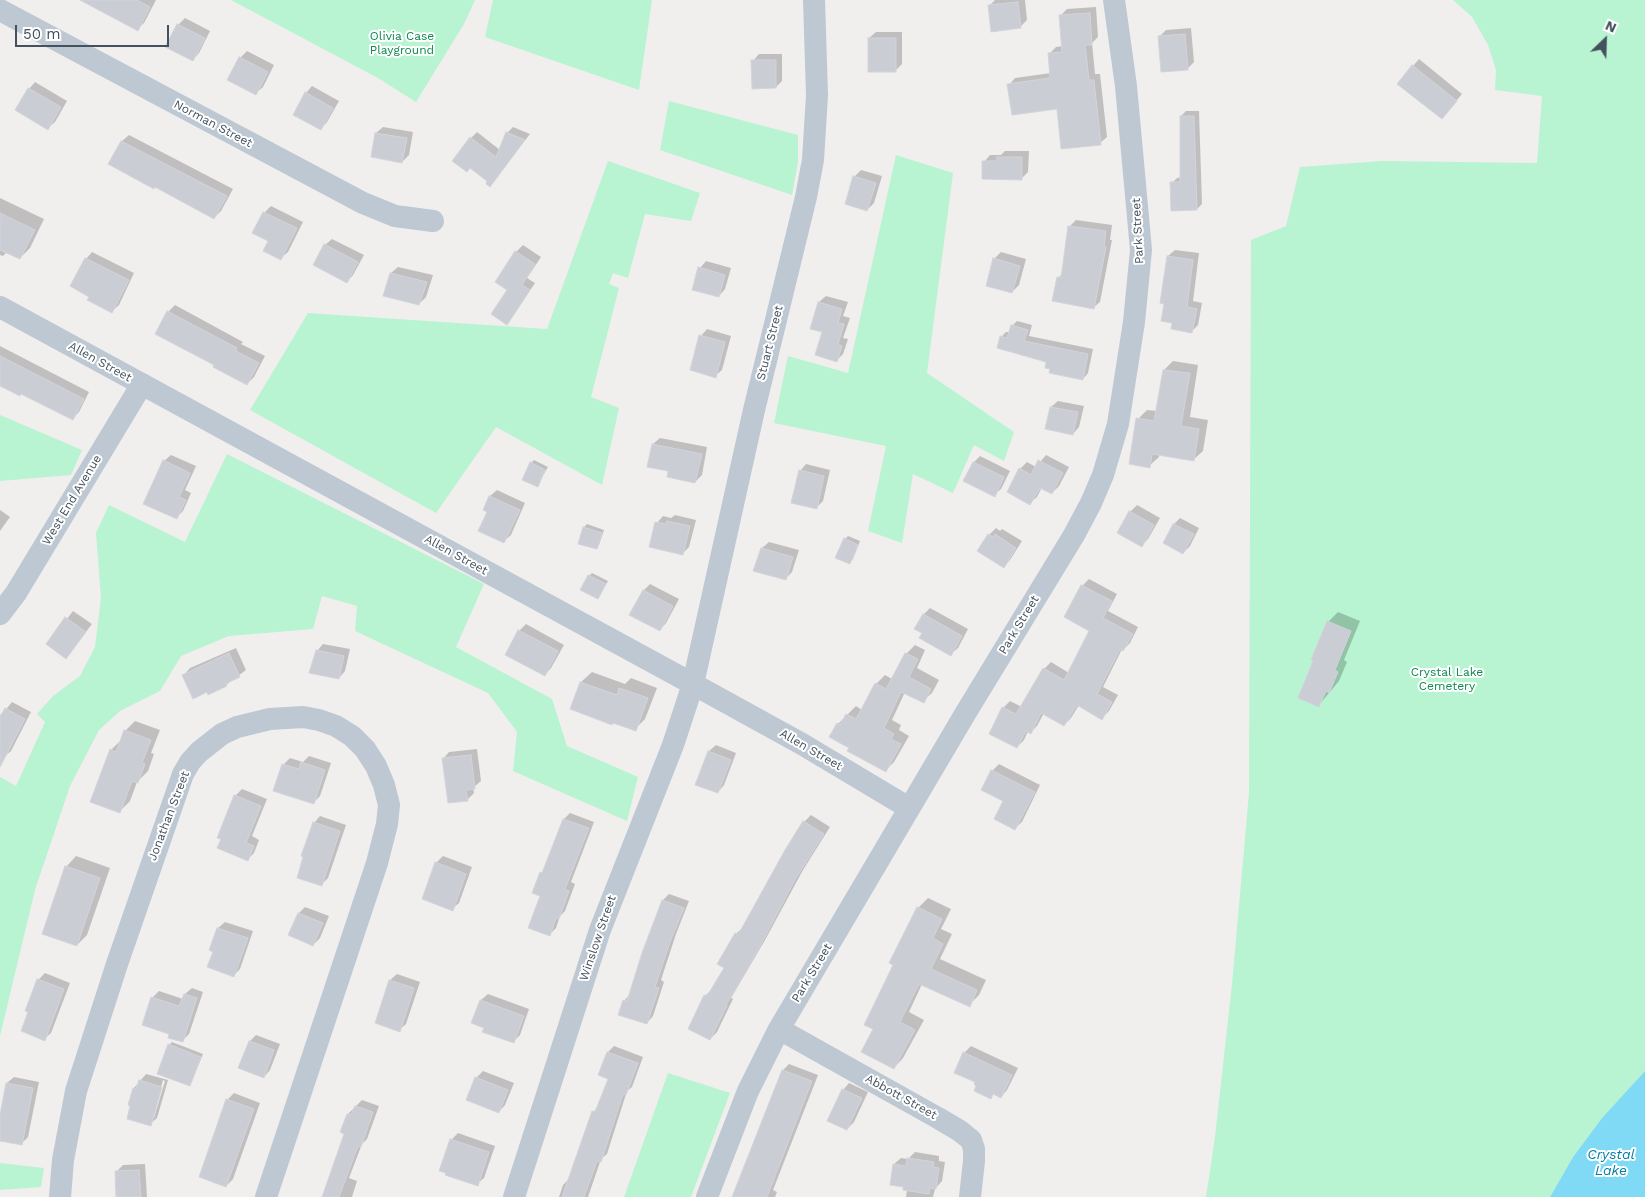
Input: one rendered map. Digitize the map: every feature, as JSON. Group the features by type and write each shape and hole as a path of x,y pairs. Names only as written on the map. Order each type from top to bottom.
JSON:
{"street":[{"name":"Stuart Street","path":"693,684 754,410 806,197 813,160 817,95 814,0"},
{"name":"Park Street","path":"707,1197 748,1091 779,1029 909,808 1074,536 1103,475 1118,424 1134,322 1140,250 1126,86 1114,0"},
{"name":"Norman Street","path":"0,10 362,203 395,216 433,221"},
{"name":"Allen Street","path":"0,307 802,744 909,808"},
{"name":"West End Avenue","path":"0,614 16,593 142,384"},
{"name":"Winslow Street","path":"514,1197 600,930 673,745 693,684"},
{"name":"Jonathan Street","path":"60,1197 63,1160 76,1091 117,964 183,774 199,752 222,734 237,727 270,719 303,717 336,726 352,736 365,749 376,766 384,785 389,805 387,824 377,863 266,1197"},
{"name":"Abbott Street","path":"779,1029 960,1131 970,1140 974,1149 970,1197"}],"green space":[{"name":"Olivia Case Playground","path":"231,0 475,0 464,24 416,102 378,78"},
{"path":"493,0 652,0 639,90 485,37"},
{"name":"Crystal Lake Cemetery","path":"1453,0 1645,0 1645,1071 1602,1118 1573,1157 1550,1197 1206,1197 1215,1137 1232,984 1249,793 1251,240 1286,226 1300,167 1382,161 1537,163 1542,96 1495,90 1496,70 1488,45 1472,17"},
{"path":"669,101 798,135 798,162 792,195 660,150"},
{"path":"896,155 953,173 927,373 1014,432 1004,461 974,445 953,493 913,474 902,543 868,531 886,446 774,423 788,356 848,373"},
{"path":"608,161 700,193 691,221 645,214 628,278 613,273 609,284 619,288 591,397 619,408 602,485 496,427 436,513 250,410 308,313 547,329"},
{"path":"0,415 82,450 71,475 0,481"},
{"path":"227,454 484,584 456,647 552,699 567,746 638,777 627,821 513,771 517,732 488,693 355,631 357,606 322,596 313,629 229,636 181,656 160,691 120,711 99,730 70,786 35,890 0,1036 0,777 16,786 45,722 37,714 53,696 80,676 95,647 101,598 96,533 109,505 185,542"},
{"path":"668,1073 730,1093 691,1197 624,1197"},
{"path":"0,1163 44,1168 41,1187 0,1190"}],"water":[{"name":"Crystal Lake","path":"1645,1071 1645,1197 1550,1197 1573,1157 1602,1118"}],"building":[{"path":"80,0 137,0 150,7 138,31"},
{"path":"1018,2 1021,28 991,32 988,5"},
{"path":"1090,13 1092,45 1085,45 1089,80 1094,80 1101,145 1061,149 1057,109 1012,115 1007,84 1050,78 1048,53 1062,52 1059,15"},
{"path":"177,24 205,38 193,61 165,47"},
{"path":"1185,34 1188,70 1161,72 1158,36"},
{"path":"868,38 896,38 896,72 868,72"},
{"path":"239,57 268,72 256,95 227,80"},
{"path":"751,60 776,60 776,88 752,89"},
{"path":"1412,65 1457,101 1442,119 1397,84"},
{"path":"28,88 61,107 48,130 15,110"},
{"path":"305,92 333,108 321,130 293,115"},
{"path":"1180,116 1194,116 1197,210 1171,211 1170,182 1180,182"},
{"path":"506,132 525,140 490,187 486,184 487,181 470,168 467,172 452,161 470,137 496,157"},
{"path":"375,133 407,138 402,163 371,157"},
{"path":"121,141 227,196 214,219 108,164"},
{"path":"997,157 1022,157 1022,180 982,179 982,161 997,161"},
{"path":"853,176 876,183 867,211 845,204"},
{"path":"263,212 297,228 281,260 263,251 268,241 252,233"},
{"path":"0,213 35,230 20,259 0,250"},
{"path":"1068,226 1106,231 1104,246 1106,247 1094,309 1052,301 1057,277 1061,278"},
{"path":"324,244 358,262 347,283 313,265"},
{"path":"515,251 535,264 522,285 530,290 507,325 491,314 507,290 495,282"},
{"path":"1167,256 1193,260 1187,307 1197,309 1192,333 1171,329 1172,323 1161,321 1164,304 1160,303"},
{"path":"85,258 129,280 112,313 87,300 89,297 70,286"},
{"path":"993,258 1020,266 1012,293 986,286"},
{"path":"698,267 725,275 719,297 692,290"},
{"path":"390,273 427,282 419,305 383,296"},
{"path":"818,302 842,309 838,323 844,324 838,344 842,346 837,362 815,355 822,332 810,329"},
{"path":"167,311 237,348 236,351 259,363 247,385 155,334"},
{"path":"1011,325 1028,330 1024,341 1088,354 1083,380 1049,373 1050,369 1045,368 1046,362 997,348 1000,336 1007,338"},
{"path":"699,335 725,342 716,378 690,370"},
{"path":"0,356 84,399 73,420 21,394 20,396 0,386"},
{"path":"1163,370 1190,373 1181,426 1199,429 1194,461 1152,454 1150,468 1129,464 1136,418 1154,421"},
{"path":"1050,407 1078,412 1073,435 1045,429"},
{"path":"652,444 702,454 695,483 667,477 668,471 647,467"},
{"path":"163,460 190,473 179,497 186,500 177,519 143,504"},
{"path":"1038,460 1063,473 1052,494 1040,488 1030,505 1007,492 1019,468 1031,475"},
{"path":"530,462 545,470 538,487 522,480"},
{"path":"973,462 1004,477 995,497 963,481"},
{"path":"799,470 824,476 817,509 791,503"},
{"path":"489,496 520,510 504,543 478,531 487,512 483,510"},
{"path":"1129,511 1154,525 1142,547 1117,533"},
{"path":"667,521 690,526 683,555 649,547 655,522 666,524"},
{"path":"1173,524 1194,534 1183,554 1163,543"},
{"path":"583,527 602,533 597,549 578,544"},
{"path":"988,534 993,537 995,534 1016,548 1004,568 977,551"},
{"path":"844,538 858,545 850,564 835,558"},
{"path":"761,548 793,557 786,580 753,571"},
{"path":"588,575 606,584 598,599 580,590"},
{"path":"1081,585 1112,601 1103,618 1133,634 1123,651 1120,649 1097,694 1112,702 1102,720 1077,705 1064,726 1041,713 1031,734 1026,731 1017,748 989,734 1002,707 1016,714 1043,668 1064,680 1089,631 1064,617"},
{"path":"643,590 673,606 660,631 629,615"},
{"path":"923,614 962,636 951,656 919,638 922,633 914,629"},
{"path":"65,617 86,632 66,659 46,644"},
{"path":"1327,621 1351,631 1335,670 1338,672 1329,693 1326,691 1319,707 1298,698"},
{"path":"518,630 558,651 545,676 505,655"},
{"path":"316,650 344,656 339,679 309,673"},
{"path":"229,653 240,677 208,695 207,692 193,699 182,675"},
{"path":"905,653 918,659 909,677 931,689 924,703 901,692 884,728 894,734 891,739 901,744 886,772 847,751 849,748 829,737 837,723 840,725 846,714 856,719 875,683 886,689"},
{"path":"580,682 617,695 619,688 648,698 636,731 613,723 612,725 570,709"},
{"path":"5,708 25,719 0,767 0,717"},
{"path":"124,730 151,740 142,763 145,764 138,783 132,781 120,813 90,802 110,749 116,752"},
{"path":"708,751 731,760 718,793 695,785"},
{"path":"471,755 475,789 466,790 468,801 448,803 442,758"},
{"path":"301,762 325,770 314,804 273,791 282,764 299,769"},
{"path":"991,770 1035,792 1015,830 994,819 1003,801 981,790"},
{"path":"234,795 261,806 246,843 254,846 248,861 217,848 221,839 217,838"},
{"path":"563,819 589,828 565,889 569,891 559,919 556,918 550,936 528,928 540,896 532,893"},
{"path":"803,821 824,834 796,878 726,1005 710,1040 688,1029 704,995 707,996 724,968 717,964 735,933 738,935"},
{"path":"313,822 340,831 322,886 297,878 303,857 301,856"},
{"path":"435,862 466,874 453,911 422,899"},
{"path":"65,866 100,878 77,946 42,934"},
{"path":"662,900 684,908 655,987 659,988 647,1024 618,1015 623,1000 627,1001 642,953"},
{"path":"917,907 942,919 933,938 943,944 931,969 977,990 970,1007 919,984 900,1022 915,1030 894,1069 861,1052 873,1029 864,1025 893,965 889,963"},
{"path":"298,913 323,923 313,946 288,935"},
{"path":"217,928 248,938 234,977 207,967 213,952 209,950"},
{"path":"37,979 64,989 45,1041 21,1031 28,1012 25,1011"},
{"path":"389,980 414,988 400,1032 375,1023"},
{"path":"184,994 197,998 183,1042 168,1038 169,1034 142,1025 151,997 179,1006"},
{"path":"480,1000 524,1016 514,1043 482,1032 484,1028 471,1023"},
{"path":"249,1041 274,1050 264,1078 238,1068"},
{"path":"168,1044 201,1057 190,1086 157,1074"},
{"path":"607,1052 638,1063 626,1095 623,1094 601,1162 597,1161 584,1197 562,1197 592,1111 595,1112 608,1079 598,1075"},
{"path":"963,1052 1012,1075 1001,1098 993,1094 991,1099 974,1091 975,1082 954,1073"},
{"path":"782,1070 812,1081 767,1197 732,1197"},
{"path":"475,1077 508,1090 499,1113 466,1100"},
{"path":"139,1080 162,1087 151,1126 127,1119 130,1106 128,1105 133,1088 136,1089"},
{"path":"6,1083 33,1088 22,1145 0,1141 0,1115"},
{"path":"842,1089 862,1098 847,1130 827,1121"},
{"path":"226,1099 254,1109 226,1187 199,1177"},
{"path":"355,1106 373,1112 361,1147 358,1146 339,1197 322,1197 344,1134 340,1132 347,1114 351,1115"},
{"path":"450,1139 489,1152 478,1186 445,1175 446,1173 439,1171"},
{"path":"907,1158 934,1162 933,1167 939,1168 936,1189 930,1188 929,1194 903,1190 903,1187 890,1185 893,1164 906,1166"},
{"path":"139,1170 141,1197 116,1197 115,1171"}]}
